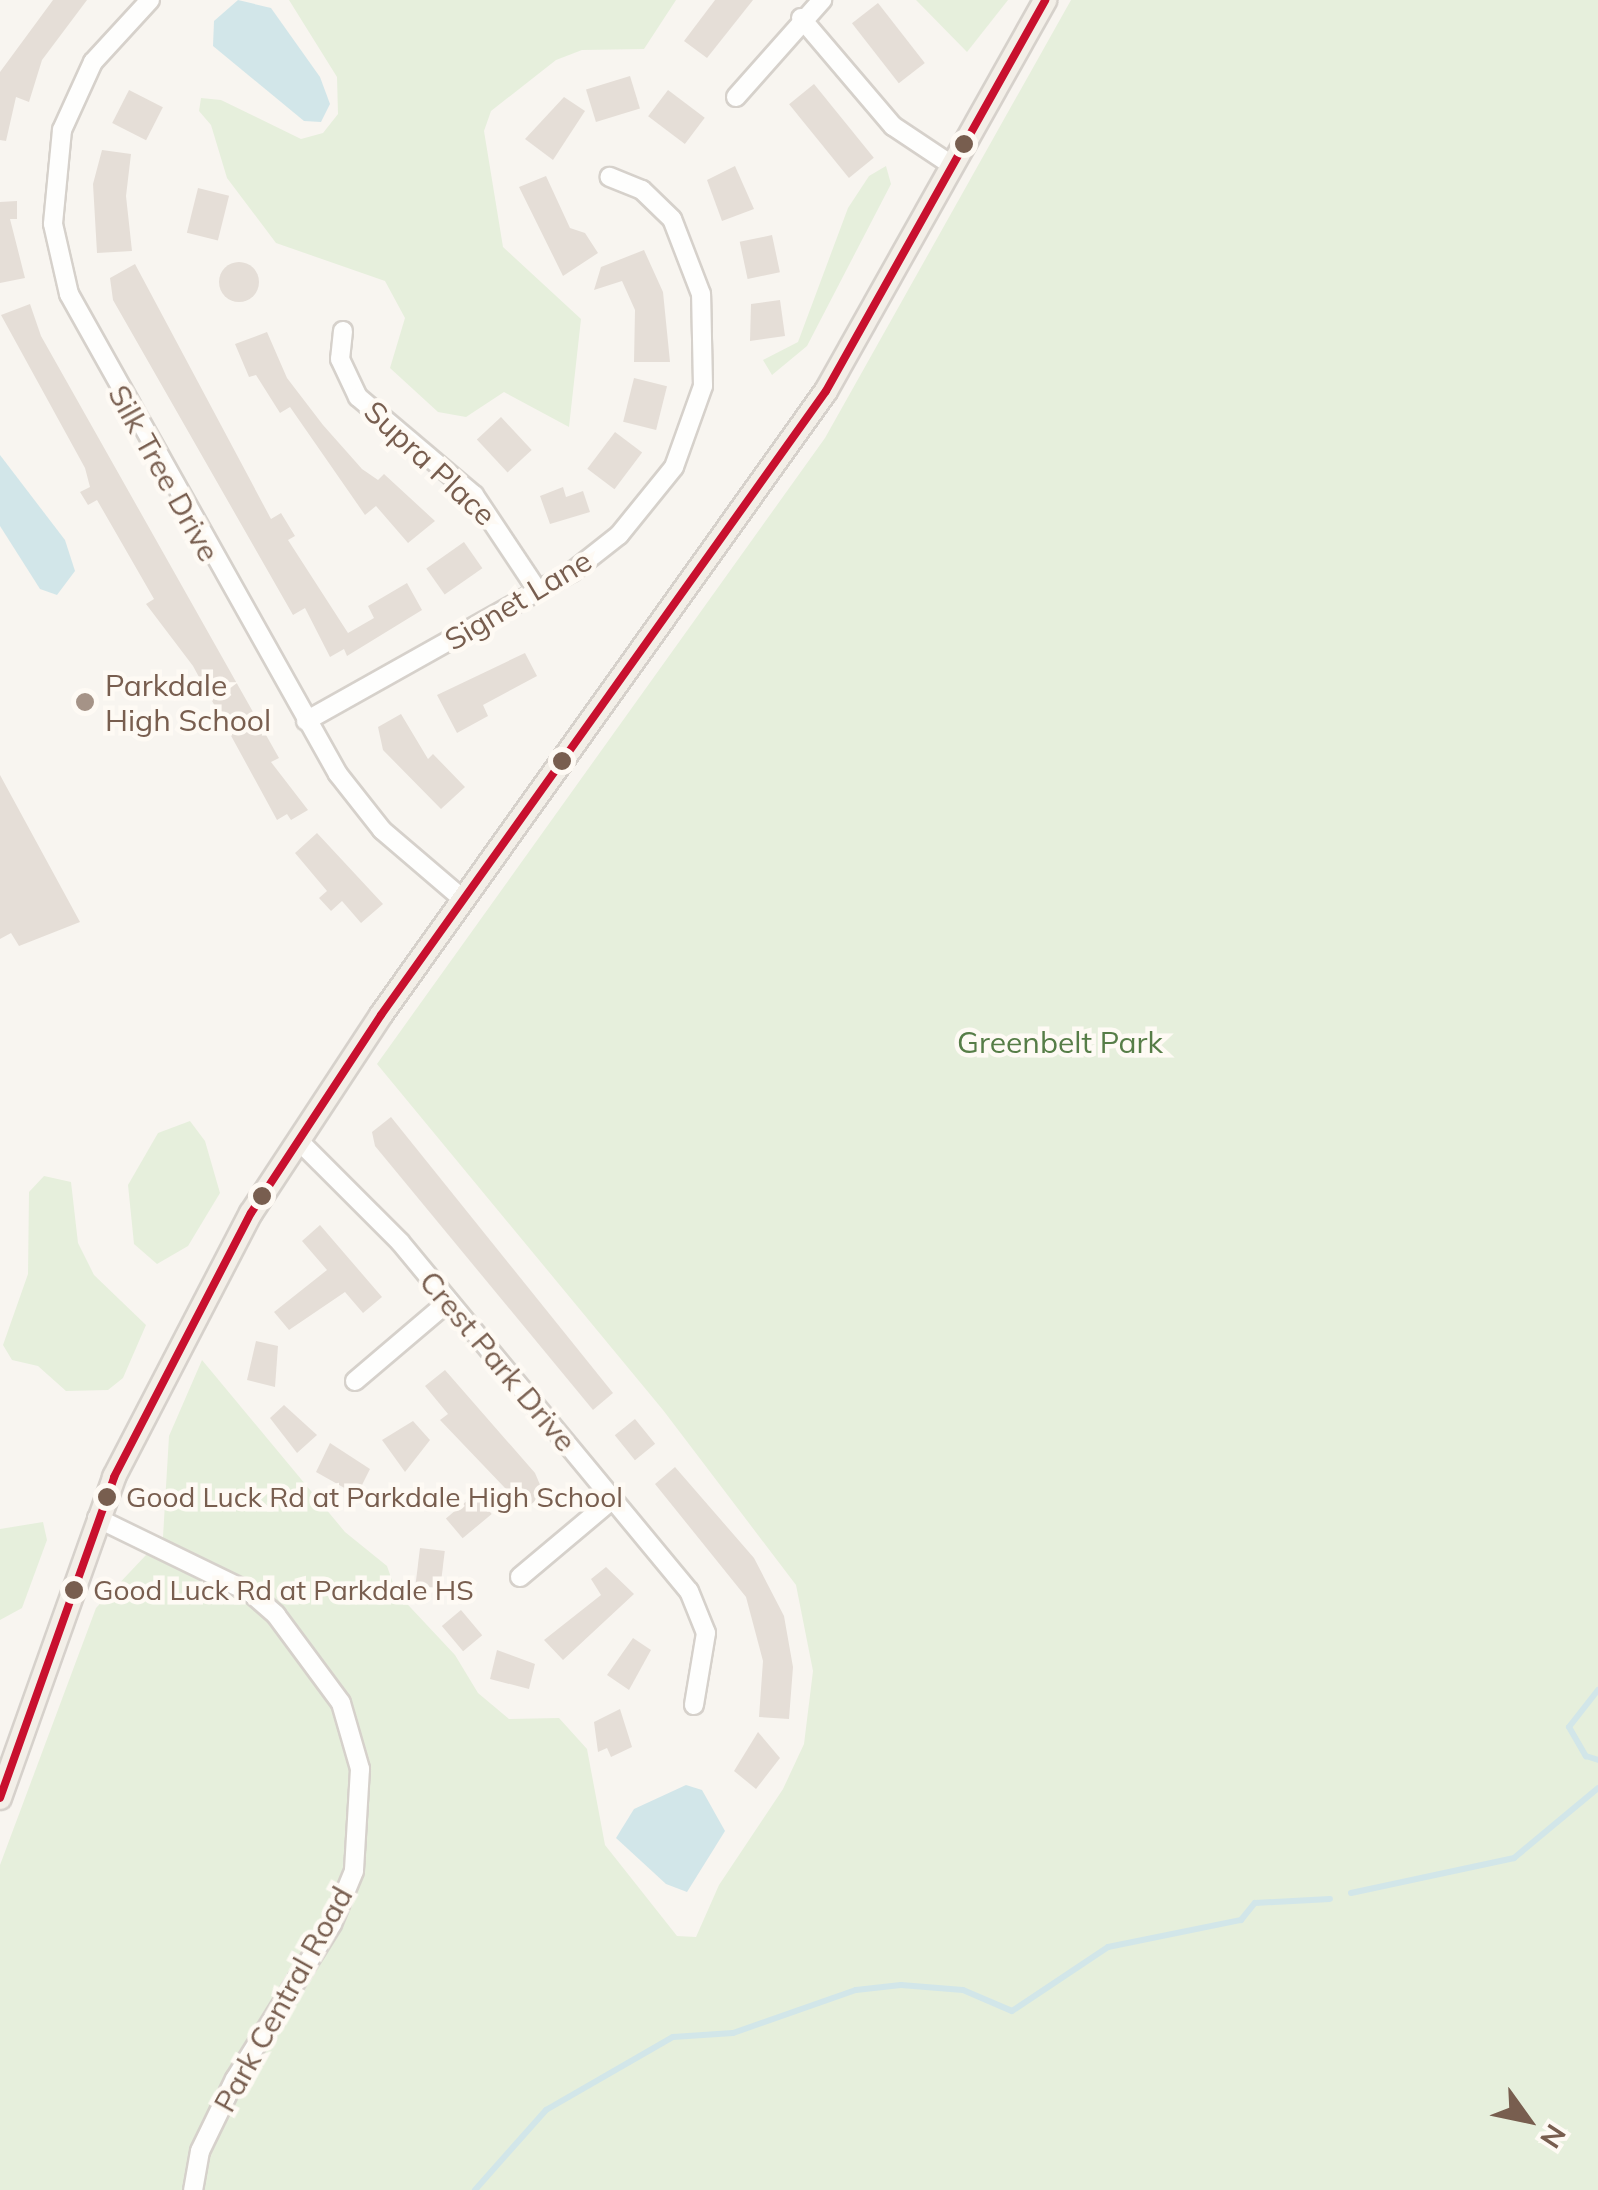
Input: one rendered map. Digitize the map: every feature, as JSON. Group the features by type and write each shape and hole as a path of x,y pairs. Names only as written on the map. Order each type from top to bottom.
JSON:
{"main road":[{"path":"0,1798 97,1518 192,1317 298,1140 762,488 836,374 1045,0"}],"street":[{"name":"Silk Tree Drive","path":"150,0 107,43 70,106 54,180 56,246 89,336 306,721 382,830 466,901"},
{"path":"736,97 801,18 822,0"},
{"path":"801,18 893,126 950,164"},
{"name":"Signet Lane","path":"306,721 600,552 648,502 687,442 703,386 706,320 684,241 658,202 610,178"},
{"name":"Supra Place","path":"343,331 340,359 358,397 474,495 538,591"},
{"name":"Crest Park Drive","path":"298,1140 344,1178 697,1605 707,1652 694,1705"},
{"path":"356,1381 449,1301"},
{"path":"520,1576 613,1499"},
{"name":"Park Central Road","path":"97,1518 251,1593 276,1614 341,1703 360,1769 354,1871 332,1924 235,2079 200,2151 192,2190"}],"green space":[{"path":"289,0 676,0 644,49 582,50 556,60 491,111 484,131 503,247 581,319 569,427 504,392 466,417 438,412 390,368 405,318 385,281 276,243 227,178 211,125 199,111 201,98 221,100 301,139 323,133 338,114 337,77"},
{"path":"916,0 1008,0 967,52"},
{"name":"Greenbelt Park","path":"1071,0 1598,0 1598,2190 0,2190 0,1865 96,1608 163,1537 169,1436 202,1360 345,1532 387,1566 396,1592 455,1655 478,1693 509,1719 559,1718 587,1749 605,1845 677,1936 696,1937 719,1885 783,1789 804,1744 813,1671 796,1585 663,1410 377,1064 825,438"},
{"path":"886,166 891,184 807,346 772,375 763,360 798,342 848,208 869,176"},
{"path":"190,1121 205,1141 220,1193 188,1246 157,1264 134,1244 128,1185 158,1133"},
{"path":"44,1176 71,1182 78,1243 94,1275 146,1325 123,1378 108,1390 66,1391 38,1366 12,1360 3,1345 28,1274 29,1192"},
{"path":"43,1522 47,1540 22,1608 0,1620 0,1529"}],"shaded area":[{"path":"238,0 271,8 320,77 330,104 321,122 304,121 213,46 214,21"},
{"path":"0,455 65,540 75,571 57,595 40,589 0,526"},
{"path":"686,1785 702,1790 725,1831 687,1892 666,1884 616,1838 634,1809"}],"building":[{"path":"53,0 87,0 42,60 29,102 16,97 6,141 0,140 0,72"},
{"path":"715,0 753,0 707,58 684,41"},
{"path":"878,3 925,63 899,83 852,23"},
{"path":"630,76 640,109 596,122 586,89"},
{"path":"814,84 874,158 849,178 789,104"},
{"path":"129,90 163,107 146,140 112,123"},
{"path":"668,90 705,118 685,144 648,116"},
{"path":"564,97 585,111 553,160 525,139"},
{"path":"102,150 131,154 126,196 132,251 97,253 93,184"},
{"path":"735,166 754,209 722,221 707,180"},
{"path":"546,176 570,228 585,233 598,253 563,276 519,187"},
{"path":"198,188 229,196 218,240 187,233"},
{"path":"17,201 17,219 10,219 25,278 0,283 0,202"},
{"path":"772,235 780,272 748,279 740,242"},
{"path":"644,250 663,292 670,362 634,362 635,310 622,281 594,290 601,267"},
{"path":"239,262 253,268 259,282 253,296 239,302 225,296 219,282 225,268"},
{"path":"135,264 271,519 281,513 295,536 288,540 348,633 374,618 368,606 407,583 422,610 347,656 344,649 330,657 305,608 293,615 113,300 110,278"},
{"path":"780,300 785,336 750,341 751,304"},
{"path":"30,304 41,336 279,758 271,762 308,810 291,820 287,814 277,820 193,666 146,604 154,599 97,500 88,505 80,492 90,487 85,468 1,315"},
{"path":"267,332 287,378 362,469 378,480 384,474 435,521 408,543 376,506 365,515 290,407 280,413 256,375 249,377 235,344"},
{"path":"634,378 667,386 656,430 623,422"},
{"path":"501,417 532,450 508,472 477,440"},
{"path":"615,432 642,452 614,489 587,469"},
{"path":"563,487 566,497 583,491 590,512 550,524 540,496"},
{"path":"464,542 482,568 445,595 426,568"},
{"path":"525,653 537,676 483,705 488,716 457,733 437,695"},
{"path":"401,714 428,759 433,754 465,787 441,809 383,750 378,727"},
{"path":"0,775 80,922 19,946 11,933 0,939"},
{"path":"317,833 383,904 361,923 342,901 331,911 319,898 327,891 295,853"},
{"path":"391,1117 613,1393 593,1410 375,1146 372,1132"},
{"path":"320,1225 382,1297 363,1313 345,1292 289,1330 274,1312 327,1270 302,1241"},
{"path":"256,1341 278,1346 275,1387 247,1380"},
{"path":"445,1370 535,1473 544,1494 525,1509 440,1420 448,1414 425,1386"},
{"path":"284,1405 317,1435 297,1453 270,1418"},
{"path":"635,1419 655,1444 635,1460 615,1435"},
{"path":"413,1421 430,1440 405,1472 382,1440"},
{"path":"330,1443 370,1469 357,1495 316,1472"},
{"path":"675,1467 754,1558 784,1616 793,1667 789,1719 759,1717 763,1661 746,1597 655,1484"},
{"path":"475,1494 492,1514 463,1538 446,1518"},
{"path":"420,1548 445,1551 440,1589 415,1586"},
{"path":"606,1567 634,1594 563,1660 544,1640 601,1595 591,1579"},
{"path":"461,1610 482,1635 463,1651 442,1626"},
{"path":"633,1638 651,1650 629,1690 607,1675"},
{"path":"497,1650 535,1664 529,1689 490,1679"},
{"path":"620,1709 632,1747 611,1757 607,1748 598,1752 594,1722"},
{"path":"758,1732 780,1758 756,1789 734,1771"}],"waterway":[{"path":"1598,1690 1569,1727 1586,1756 1598,1760"},
{"path":"1351,1893 1514,1858 1598,1788"},
{"path":"475,2190 546,2110 673,2037 733,2033 856,1990 901,1985 963,1990 1012,2011 1108,1947 1241,1920 1255,1903 1330,1899"}],"transit line":[{"path":"0,1798 114,1477 251,1213 381,1015 826,391 1045,0"}],"place":[{"name":"Parkdale High School","path":"85,702"},
{"name":"Good Luck Rd at Parkdale High School","path":"107,1497"},
{"name":"Good Luck Rd at Parkdale HS","path":"74,1590"}]}
